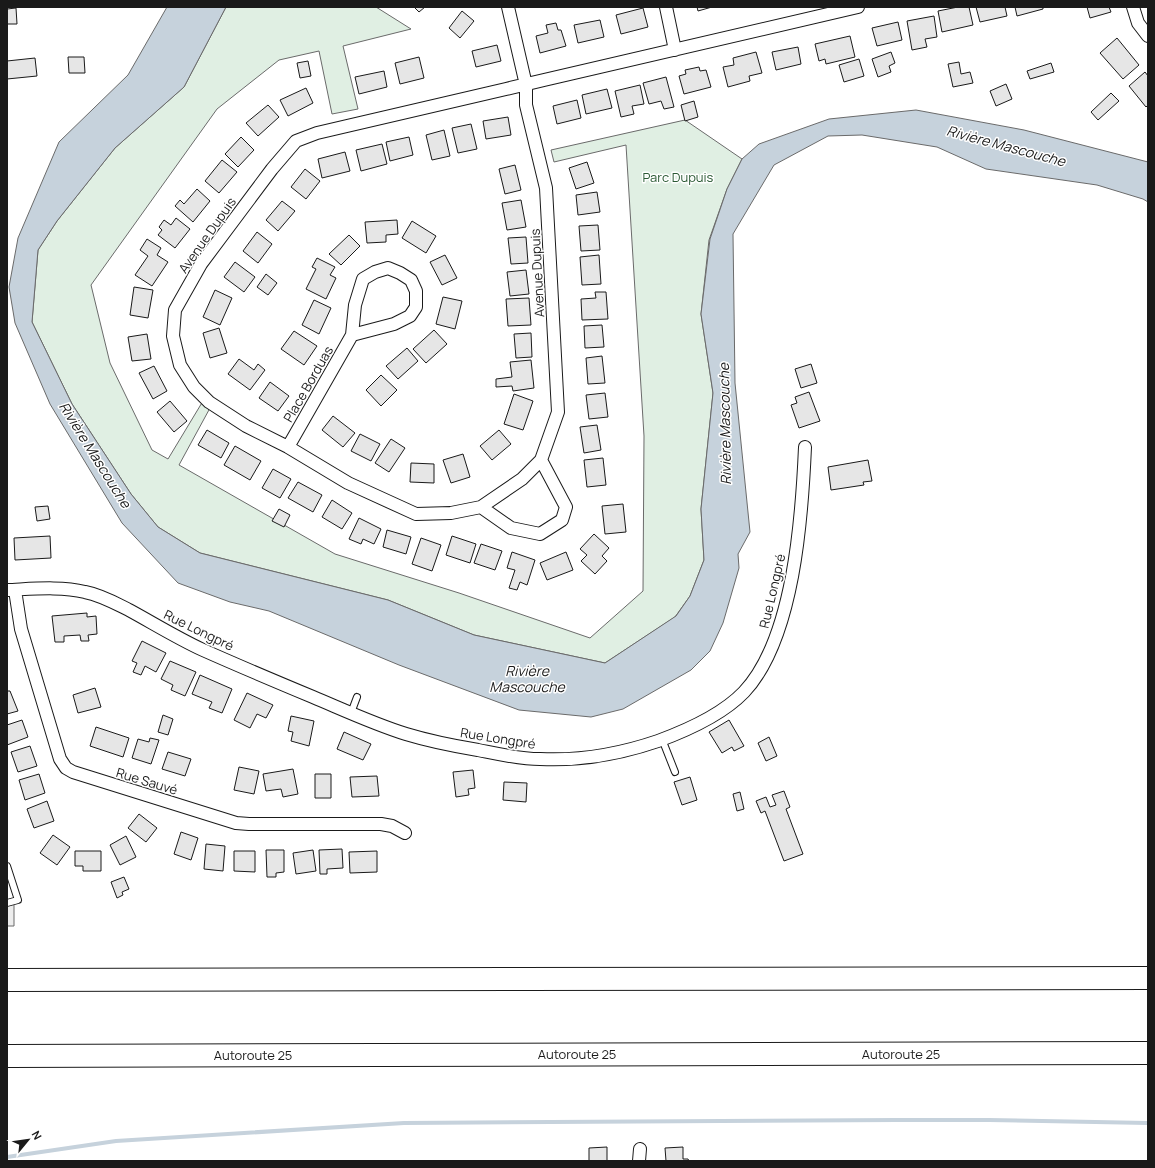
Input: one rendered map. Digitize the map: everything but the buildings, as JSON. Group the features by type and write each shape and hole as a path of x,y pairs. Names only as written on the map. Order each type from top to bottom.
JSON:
{"highway":[{"path":"7,980 1148,978"},
{"name":"Autoroute 25","path":"7,1056 1148,1053"}],"street":[{"path":"508,7 526,85"},
{"path":"666,7 675,50"},
{"name":"Avenue Dupuis","path":"526,85 526,105 546,188 558,412 541,460 522,479 481,508 451,513 416,514 348,483 288,448 246,426 209,402 194,386 180,365 173,336 175,310 201,264 272,169 296,141 317,133 858,7"},
{"path":"1133,7 1138,23 1148,36"},
{"name":"Place Borduas","path":"288,448 352,335 355,305 363,279 375,272 388,268 411,280 416,291 416,307 410,316 394,324 352,335"},
{"name":"Rue Longpré","path":"11,590 74,590 91,593 121,606 202,649 351,713 395,730 424,738 496,754 534,759 593,757 621,752 662,739 694,726 730,704 752,682 768,655 776,637 784,612 795,555 800,517 805,447"},
{"path":"481,508 511,528 540,534 562,520 566,507 541,460"},
{"name":"Rue Sauvé","path":"11,590 25,644 60,759 69,770 236,823 381,824 392,826 405,833"},
{"path":"639,1161 640,1149"}],"lane":[{"path":"351,713 357,697"},
{"path":"662,739 675,772"},
{"path":"7,866 18,900 7,903"}],"green space":[{"name":"Parc Dupuis","path":"226,7 376,7 411,29 343,46 358,109 332,114 319,51 279,60 217,109 91,285 110,363 152,450 168,459 203,401 210,408 179,465 335,554 459,593 590,638 643,591 644,436 626,145 554,162 551,150 685,120 742,159 727,189 709,240 701,314 713,393 701,509 704,560 690,596 675,617 605,663 474,635 388,600 200,553 158,527 131,494 72,404 32,322 38,250 57,221 115,148 184,87"}],"shaded area":[{"path":"14,901 14,926 7,926 7,903"}],"water":[{"name":"Rivière Mascouche","path":"167,7 226,7 184,87 115,148 57,221 38,250 32,322 72,404 131,494 158,527 200,553 388,600 474,635 605,663 676,616 690,596 704,560 701,509 713,393 701,314 710,239 727,189 742,159 759,144 829,119 916,110 1024,130 1148,162 1148,202 1143,199 1097,185 986,169 937,147 862,135 828,136 774,165 733,234 735,383 750,532 738,554 739,568 723,623 710,651 691,670 623,709 591,717 519,710 399,665 269,611 230,602 178,583 122,523 50,404 15,323 9,287 18,238 59,142 128,75"}],"waterway":[{"path":"7,1157 116,1141 404,1123 896,1120 1148,1123"}]}
